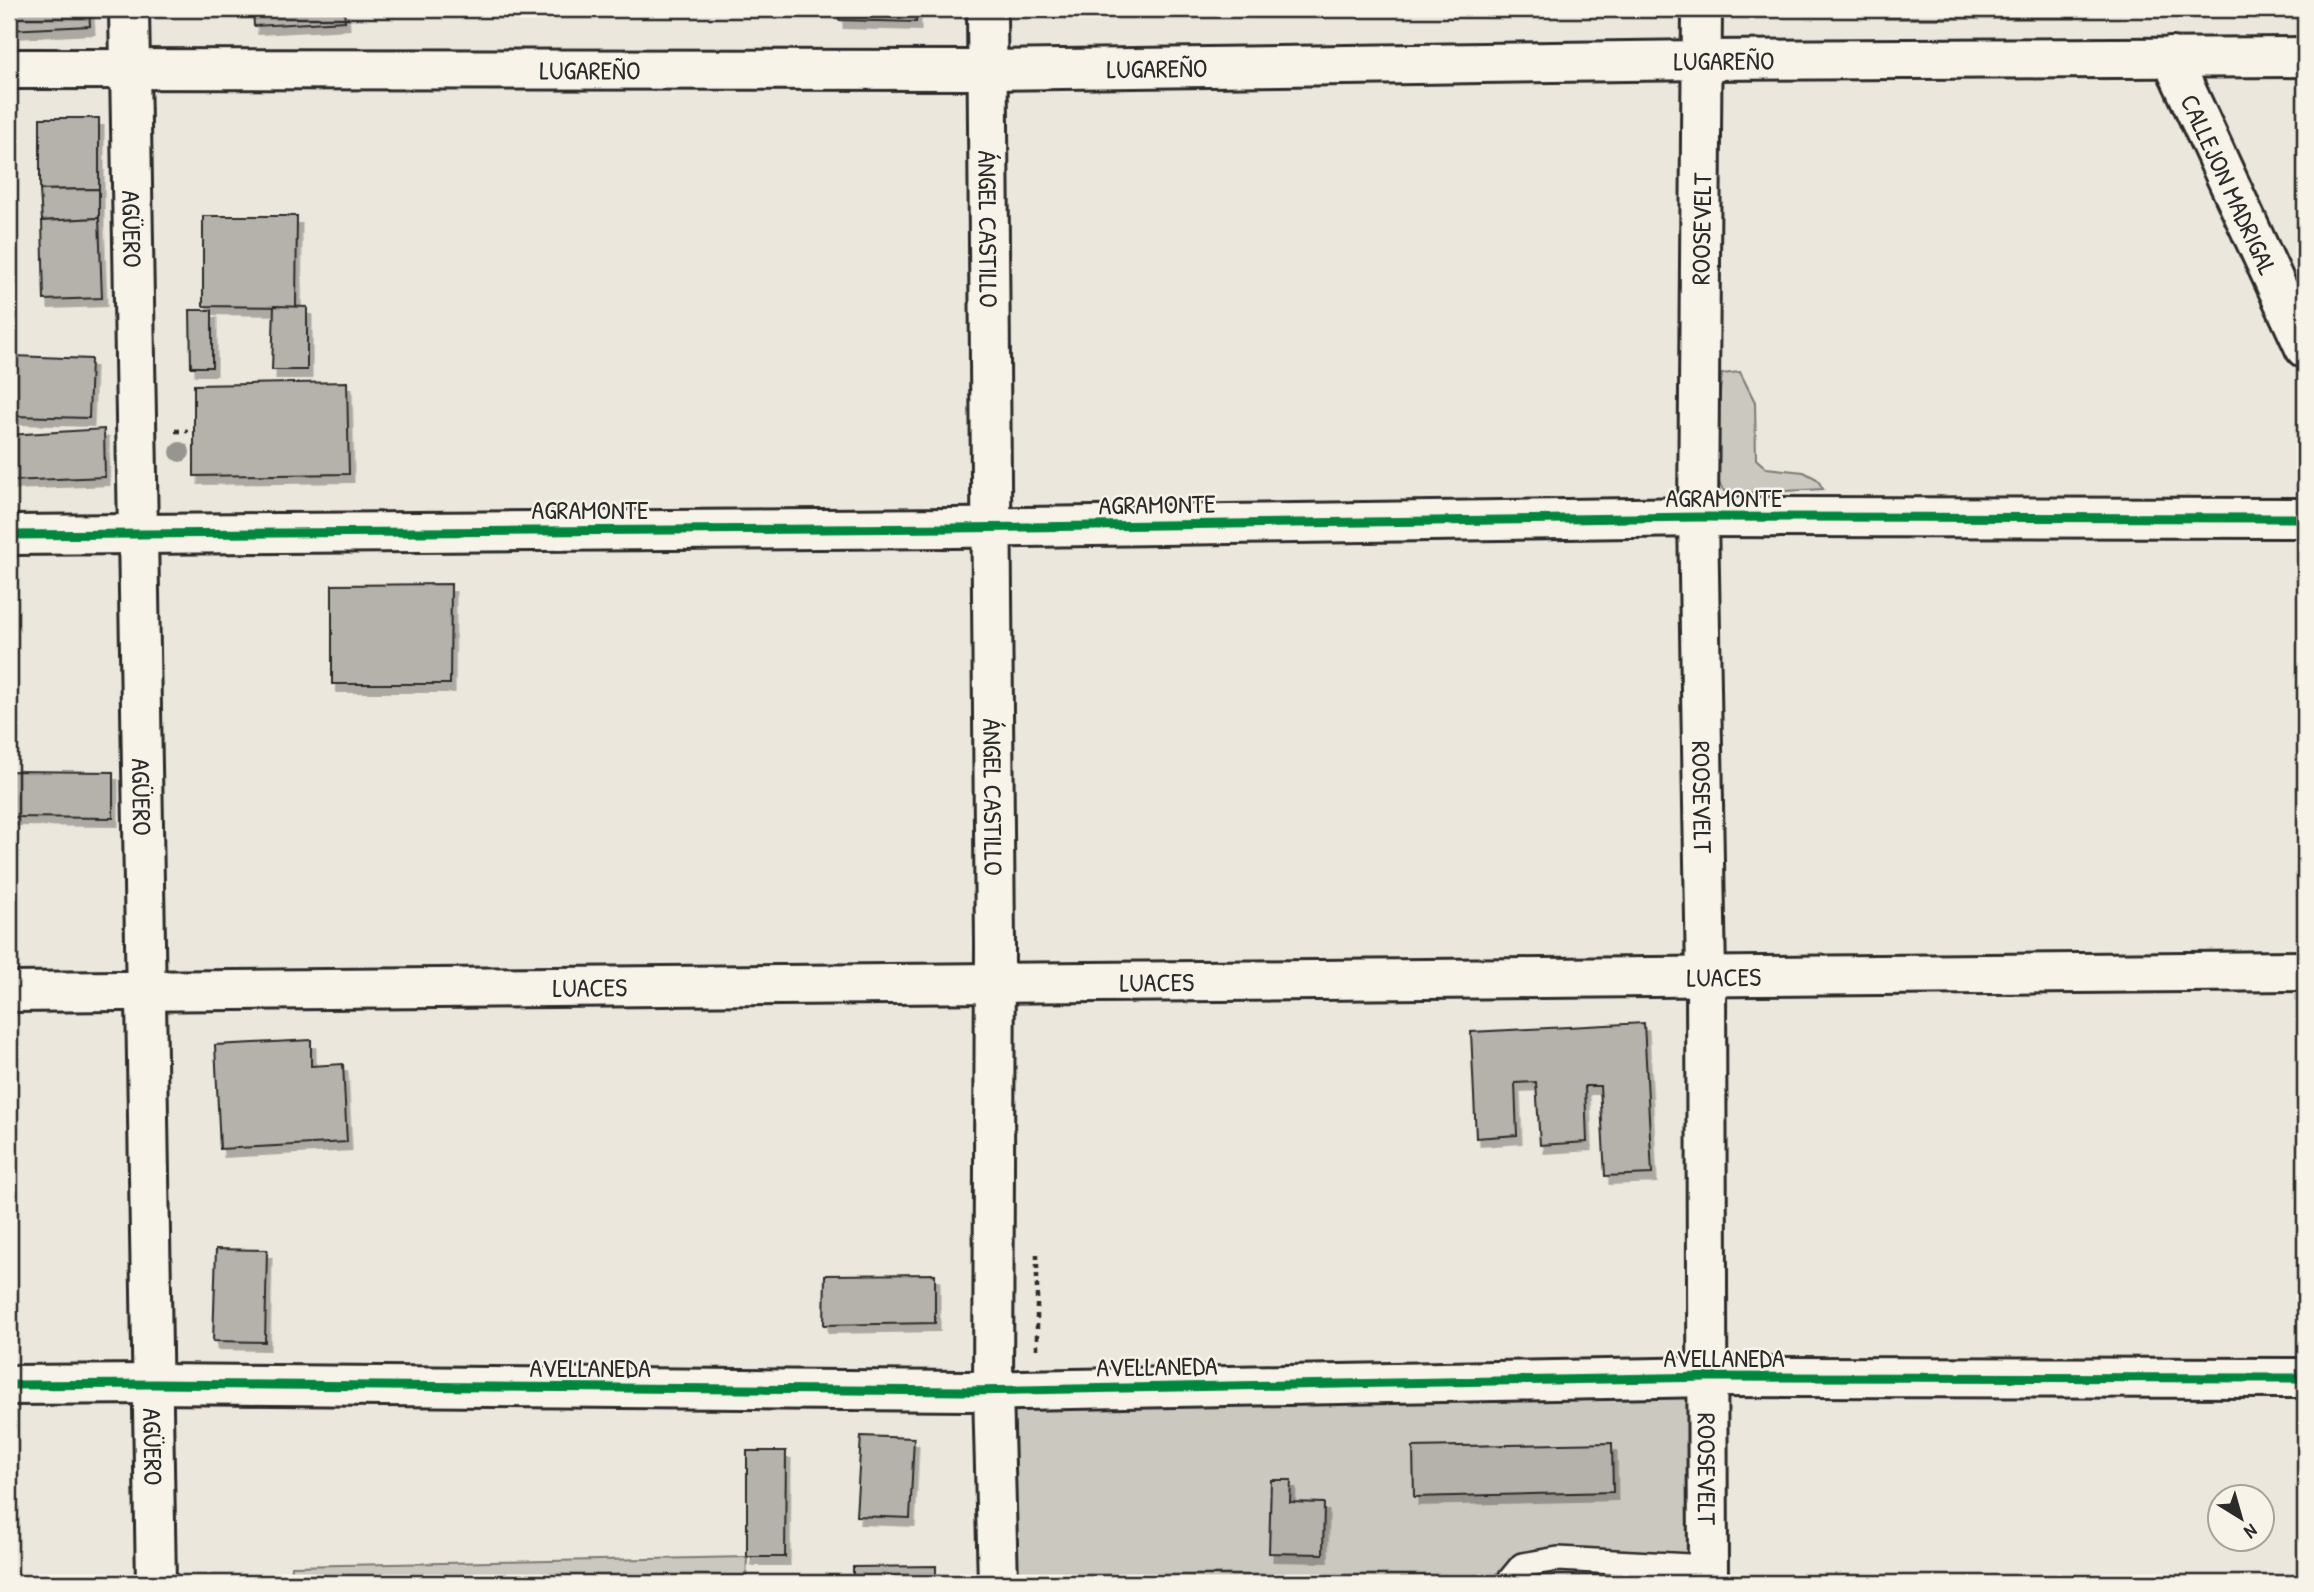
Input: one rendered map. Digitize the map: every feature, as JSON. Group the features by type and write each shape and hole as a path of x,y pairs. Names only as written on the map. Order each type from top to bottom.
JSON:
{"street":[{"name":"AGÜERO","path":"129,9 156,1583"},
{"name":"ÁNGEL CASTILLO","path":"987,9 995,983 993,1391 998,1583"},
{"name":"ROOSEVELT","path":"1702,9 1698,517 1706,976 1708,1575"},
{"name":"CALLEJON MADRIGAL","path":"2171,57 2305,348"},
{"name":"LUGAREÑO","path":"9,69 988,70 1703,60 2305,57"},
{"name":"AGRAMONTE","path":"9,535 990,528 1698,517 2305,518"},
{"name":"LUACES","path":"9,992 2305,971"},
{"name":"AVELLANEDA","path":"9,1385 993,1391 1709,1377 2305,1378"}],"lane":[{"path":"1507,1583 1522,1565 1558,1559 1708,1575"}],"shaded area":[{"path":"1740,372 1755,402 1756,459 1766,468 1804,472 1817,479 1823,489 1747,493 1724,491 1711,470 1722,374"},
{"path":"1709,1377 1709,1583 995,1583 993,1391"},
{"path":"747,1557 746,1583 291,1583 292,1566"}],"building":[{"path":"9,9 89,9 90,26 9,30"},
{"path":"253,9 344,9 345,21 254,26"},
{"path":"839,9 916,9 916,22 839,20"},
{"path":"2070,9 2070,11 1881,11"},
{"path":"40,118 99,118 99,189 40,190"},
{"path":"99,189 99,218 42,221 40,190"},
{"path":"203,216 297,216 296,307 203,306"},
{"path":"99,218 102,298 44,300 42,221"},
{"path":"274,306 307,307 307,370 272,370"},
{"path":"190,310 212,310 212,367 191,367"},
{"path":"14,356 91,359 89,418 12,416"},
{"path":"347,382 349,474 194,476 194,385"},
{"path":"104,429 105,477 9,481 9,435"},
{"path":"451,584 450,684 332,684 332,585"},
{"path":"9,771 113,772 113,818 9,817"},
{"path":"1644,1023 1652,1174 1605,1176 1600,1086 1585,1086 1587,1142 1540,1145 1536,1082 1515,1083 1517,1135 1476,1138 1471,1032"},
{"path":"311,1040 311,1066 343,1064 347,1142 220,1149 215,1045"},
{"path":"216,1249 267,1250 265,1342 213,1341"},
{"path":"935,1274 935,1323 824,1325 825,1275"},
{"path":"861,1436 914,1438 910,1518 856,1516"},
{"path":"1612,1443 1613,1492 1414,1497 1413,1447"},
{"path":"747,1451 786,1451 785,1557 747,1557"},
{"path":"1271,1480 1291,1480 1290,1502 1324,1503 1323,1554 1269,1553"},
{"path":"936,1566 936,1583 853,1583 853,1567"}],"cycle path":[{"path":"9,535 953,528 1698,517 2305,518"},
{"path":"9,1385 967,1391 1709,1377 2305,1378"}]}
